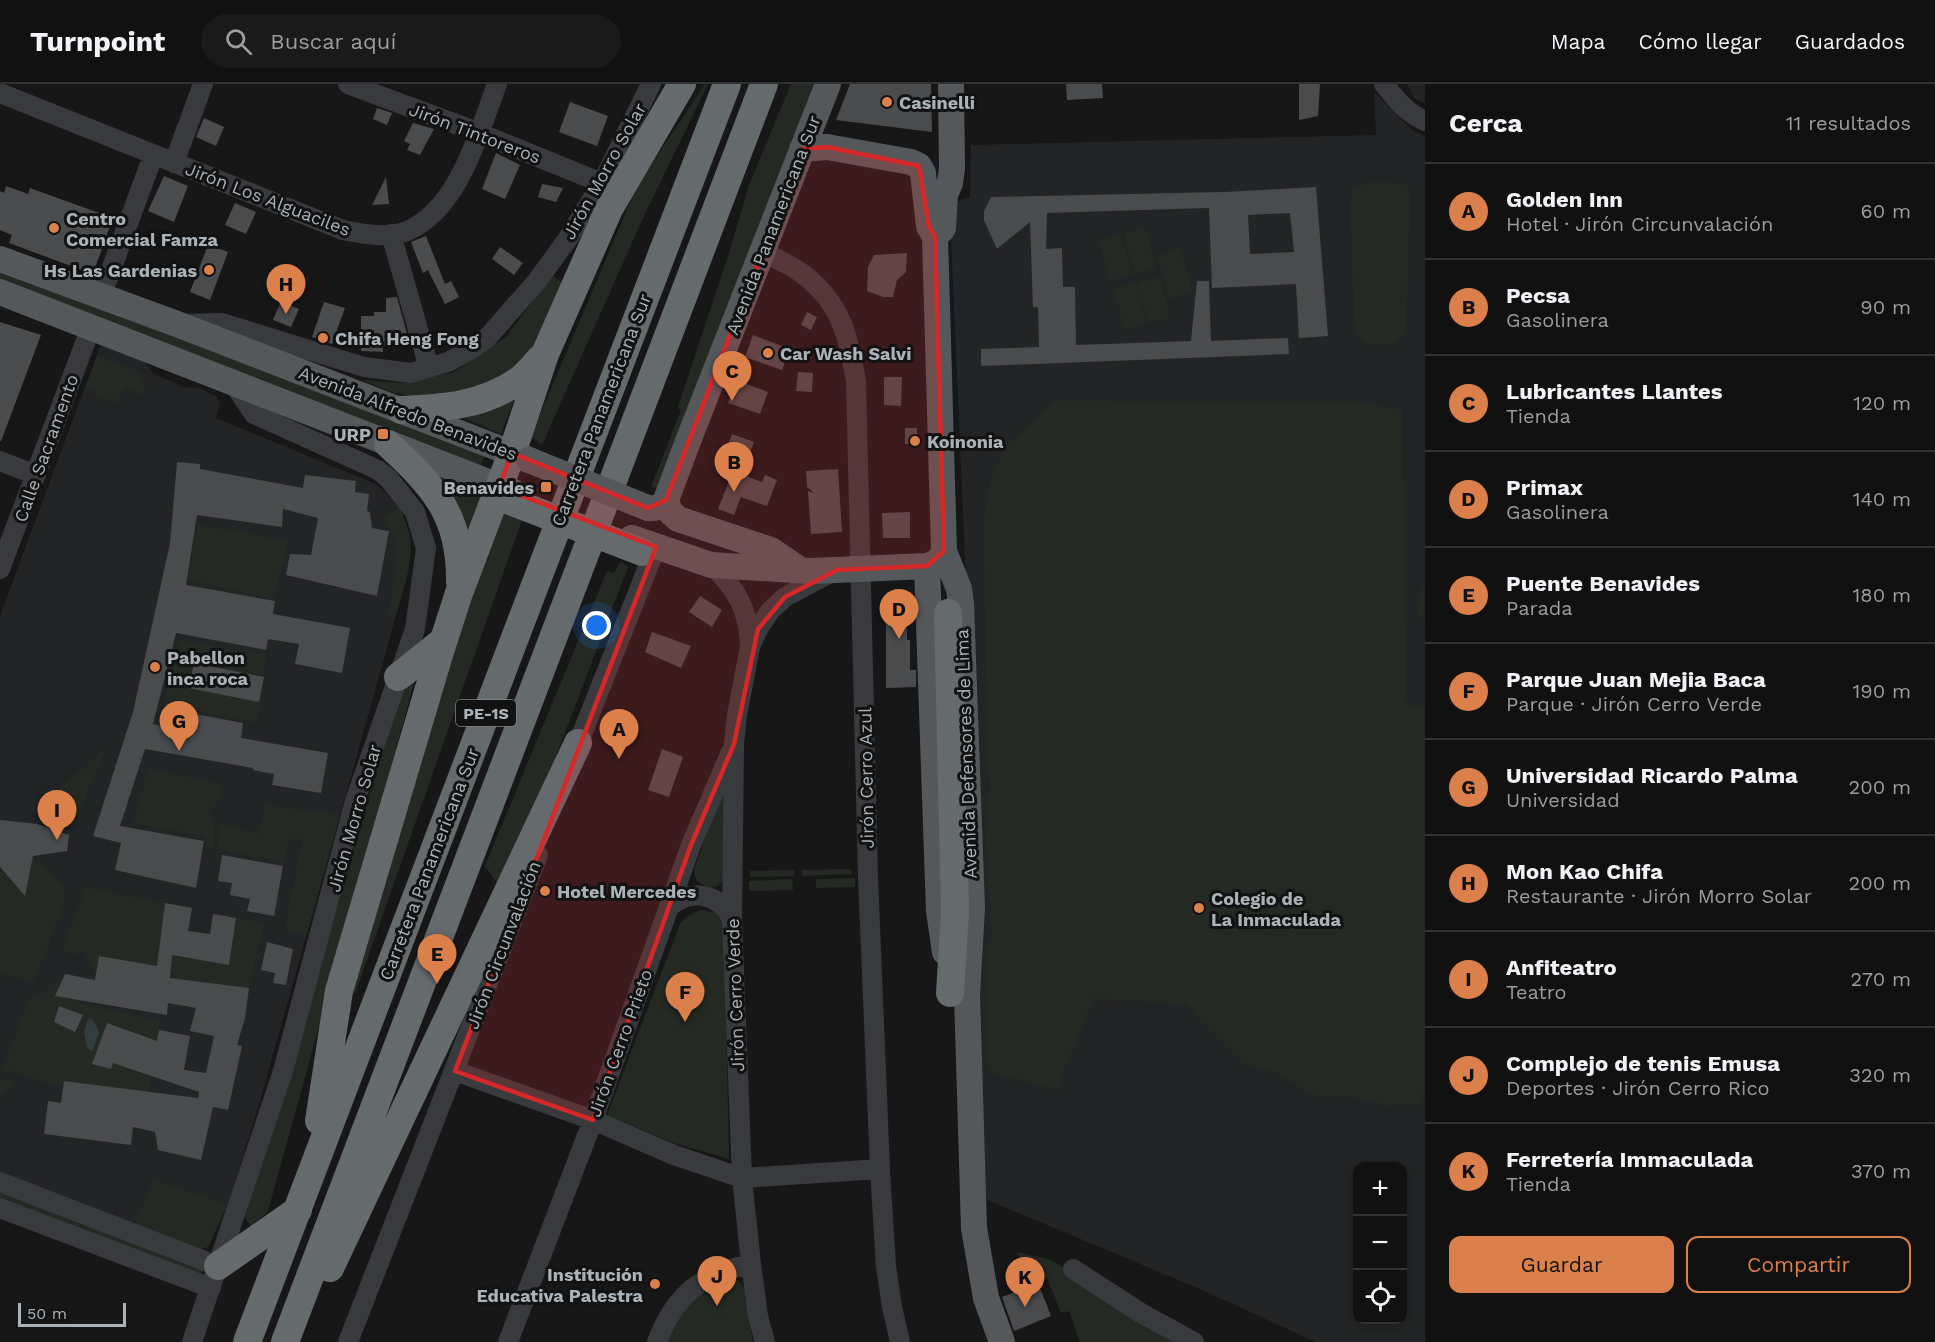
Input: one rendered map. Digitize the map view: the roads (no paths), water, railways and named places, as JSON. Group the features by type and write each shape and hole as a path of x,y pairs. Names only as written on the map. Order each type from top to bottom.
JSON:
{"highway":[{"path":"310,1180 339,991 459,592 521,457 545,354 609,209 682,84"},
{"name":"Carretera Panamericana Sur","path":"247,1342 566,499 727,84"},
{"name":"Carretera Panamericana Sur","path":"285,1342 764,84"},
{"path":"400,410 464,405 493,396 520,380 545,354"},
{"path":"388,444 417,471 448,514 460,564 459,592"},
{"path":"504,493 650,549"},
{"path":"948,613 955,912 950,993"},
{"path":"398,677 443,642"},
{"path":"292,1342 343,1244 578,743"},
{"path":"214,1277 298,1210"}],"main road":[{"name":"Avenida Panamericana Sur","path":"657,504 690,435 828,84"},
{"name":"Avenida Defensores de Lima","path":"951,84 952,168 950,183 945,194 943,228 935,237 935,558 939,911 950,993 959,1231 970,1300 983,1342"},
{"path":"802,149 827,147 911,162 919,166 923,173 929,226 935,237"},
{"name":"Avenida Alfredo Benavides","path":"0,260 177,324 521,457 657,504 678,519 771,550 800,570"},
{"name":"Avenida Alfredo Benavides","path":"0,292 388,444 504,493"},
{"path":"650,549 693,542 712,531"},
{"path":"650,549 711,565 800,570 849,569 935,558"},
{"name":"Avenida Defensores de Lima","path":"935,558 958,589 961,604 972,908 967,994 974,1228 986,1298 1002,1342"}],"street":[{"path":"174,163 203,84"},
{"name":"Jirón Tintoreros","path":"348,84 602,183"},
{"name":"Jirón Los Alguaciles","path":"0,93 343,230 368,235 405,232 423,222 440,207 457,182 497,84"},
{"name":"Jirón Morro Solar","path":"177,324 222,323 364,367 411,373 448,362 487,338 509,314 567,240 602,183 651,84"},
{"path":"1384,84 1399,104 1415,117 1425,121"},
{"path":"101,297 153,156"},
{"path":"391,234 429,368"},
{"name":"Jirón Cerro Azul","path":"763,252 808,278 834,306 842,320 852,360 858,403 849,569 868,877 886,1266 900,1342"},
{"name":"Calle Sacramento","path":"0,569 91,327"},
{"name":"Jirón Morro Solar","path":"192,1342 284,1071 355,801 415,629 426,548 415,512 389,479 378,470 254,414 233,383"},
{"path":"0,461 36,475"},
{"name":"Jirón Circunvalación","path":"348,1342 530,878 650,549"},
{"name":"Jirón Cerro Verde","path":"711,565 726,578 737,593 750,629 750,647 734,744 732,919 742,1178 758,1316 765,1342"},
{"name":"Jirón Cerro Verde","path":"750,647 764,620 785,597 849,569"},
{"name":"Jirón Cerro Prieto","path":"508,1342 593,1120 691,845 734,744"},
{"path":"669,907 683,897 708,896 722,905 732,919"},
{"path":"455,1071 593,1120 674,1155 742,1178 880,1169"},
{"path":"0,1182 214,1277"},
{"path":"0,1208 214,1277"},
{"path":"657,1342 677,1305 690,1291 707,1277 729,1268 751,1263"},
{"path":"1073,1269 1142,1313 1194,1342"}],"place":[{"name":"Casinelli","path":"887,102"},
{"name":"Centro Comercial Famza","path":"54,228"},
{"name":"Hs Las Gardenias","path":"209,270"},
{"name":"Mon Kao Chifa","path":"286,314"},
{"name":"Chifa Heng Fong","path":"323,338"},
{"name":"Car Wash Salvi","path":"768,353"},
{"name":"Lubricantes Llantes","path":"732,401"},
{"name":"URP","path":"383,434"},
{"name":"Koinonia","path":"915,441"},
{"name":"Benavides","path":"546,487"},
{"name":"Pecsa","path":"734,492"},
{"name":"Primax","path":"899,639"},
{"name":"Pabellon inca roca","path":"155,667"},
{"name":"Universidad Ricardo Palma","path":"179,751"},
{"name":"Golden Inn","path":"619,759"},
{"name":"Anfiteatro","path":"57,840"},
{"name":"Hotel Mercedes","path":"545,891"},
{"name":"Colegio de La Inmaculada","path":"1199,908"},
{"name":"Puente Benavides","path":"437,984"},
{"name":"Parque Juan Mejia Baca","path":"685,1022"},
{"name":"Institución Educativa Palestra","path":"655,1284"},
{"name":"Complejo de tenis Emusa","path":"717,1306"},
{"name":"Ferretería Immaculada","path":"1025,1307"}]}
